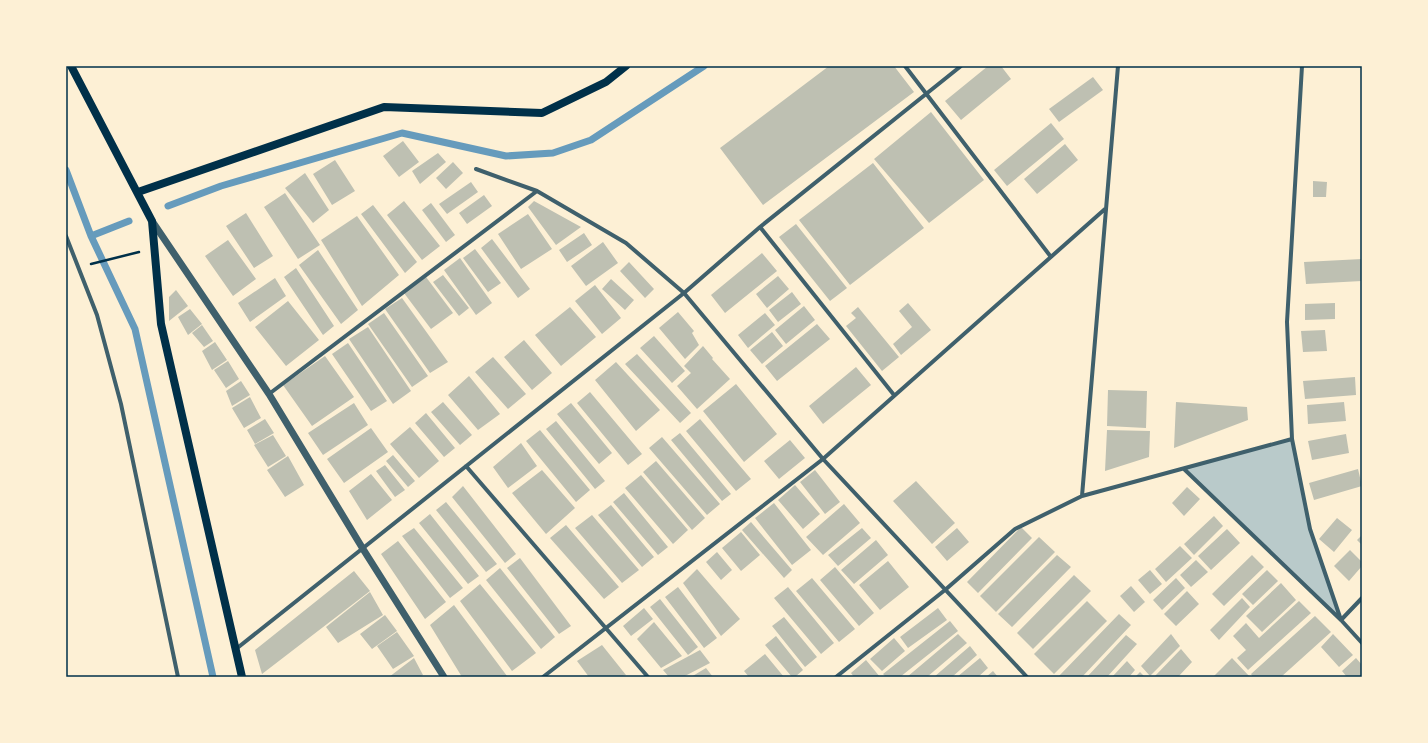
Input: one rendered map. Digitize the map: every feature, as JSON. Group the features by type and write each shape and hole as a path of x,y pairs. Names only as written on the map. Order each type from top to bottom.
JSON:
{"main road":[{"path":"71,66 152,221 161,324 242,677"},
{"path":"138,192 384,107 542,113 606,82 626,66"}],"street":[{"path":"905,66 1051,256"},
{"path":"236,649 684,293 760,227 961,66"},
{"path":"1082,496 1118,66"},
{"path":"1302,66 1287,322 1292,439 1310,529 1341,620"},
{"path":"476,169 537,191 626,244 684,293 822,459 1028,677"},
{"path":"269,394 537,191"},
{"path":"543,677 822,459 1105,209"},
{"path":"152,221 269,394 363,549 444,677"},
{"path":"760,227 894,396"},
{"path":"66,236 98,315 121,404 178,677"},
{"path":"836,677 945,590 1015,529 1082,496 1292,439"},
{"path":"466,466 648,677"},
{"path":"1184,469 1341,620 1362,643"},
{"path":"1341,620 1362,598"}],"path":[{"path":"93,264 137,252"}],"shaded area":[{"path":"1292,439 1310,529 1341,620 1184,469"}],"building":[{"path":"829,66 894,66 914,92 763,205 720,148"},
{"path":"988,66 1001,66 1011,79 961,120 945,101"},
{"path":"1093,77 1103,90 1059,122 1049,109"},
{"path":"931,112 984,180 929,223 874,159"},
{"path":"1051,123 1064,139 1007,186 994,170"},
{"path":"403,141 419,162 399,177 383,156"},
{"path":"1065,144 1078,160 1037,194 1024,179"},
{"path":"438,153 446,162 420,184 412,171"},
{"path":"335,160 355,191 332,205 313,174"},
{"path":"453,162 463,173 446,189 436,178"},
{"path":"873,163 924,228 850,285 799,220"},
{"path":"305,173 329,210 313,223 285,188"},
{"path":"1313,181 1327,182 1326,197 1313,197"},
{"path":"471,182 478,192 447,214 439,204"},
{"path":"285,193 320,245 298,259 264,207"},
{"path":"484,195 492,206 467,224 459,213"},
{"path":"404,201 440,246 422,260 387,215"},
{"path":"534,201 581,227 556,245 528,207"},
{"path":"431,203 455,235 446,242 422,210"},
{"path":"373,205 417,262 405,273 361,214"},
{"path":"246,213 273,256 254,268 226,226"},
{"path":"528,214 552,249 521,269 498,234"},
{"path":"357,216 399,275 362,306 321,240"},
{"path":"796,224 847,288 830,301 779,237"},
{"path":"584,233 592,245 567,262 559,250"},
{"path":"492,239 530,289 518,298 481,248"},
{"path":"228,240 256,279 233,296 205,256"},
{"path":"603,242 618,263 586,286 571,266"},
{"path":"475,249 501,283 488,292 463,258"},
{"path":"318,250 358,310 341,324 299,265"},
{"path":"762,253 777,271 725,313 711,295"},
{"path":"460,258 492,303 476,315 444,270"},
{"path":"1362,259 1362,281 1306,284 1304,262"},
{"path":"629,262 654,289 645,298 620,271"},
{"path":"296,268 334,326 323,335 284,277"},
{"path":"443,275 469,308 459,316 433,282"},
{"path":"778,276 789,289 767,308 756,294"},
{"path":"426,277 453,313 431,329 404,293"},
{"path":"275,278 286,296 250,322 238,303"},
{"path":"611,279 634,300 625,310 602,289"},
{"path":"595,285 621,318 602,334 575,301"},
{"path":"176,290 188,306 169,321 169,297"},
{"path":"792,292 801,304 778,322 769,310"},
{"path":"402,298 448,362 430,373 385,309"},
{"path":"288,301 319,340 286,366 255,327"},
{"path":"908,303 931,330 901,355 893,344 912,327 899,311"},
{"path":"1335,303 1335,319 1305,320 1305,304"},
{"path":"804,306 815,320 786,344 775,330"},
{"path":"570,307 596,337 561,366 535,335"},
{"path":"858,307 899,357 882,371 846,326 856,318 851,313"},
{"path":"190,309 202,324 188,335 178,317"},
{"path":"678,312 694,331 692,333 699,345 685,359 659,328"},
{"path":"384,313 428,376 412,387 368,324"},
{"path":"765,313 775,325 748,348 738,335"},
{"path":"817,324 830,339 777,381 765,366"},
{"path":"202,325 213,341 204,347 192,333"},
{"path":"368,327 411,391 393,404 349,339"},
{"path":"1325,330 1327,351 1303,352 1301,331"},
{"path":"772,332 783,346 762,364 750,350"},
{"path":"654,336 685,371 672,383 640,348"},
{"path":"524,340 552,373 532,390 504,357"},
{"path":"215,342 227,360 212,370 202,351"},
{"path":"348,343 387,401 371,411 332,354"},
{"path":"703,346 713,358 712,359 730,379 697,409 677,386 691,373 684,366"},
{"path":"637,354 691,413 680,423 625,364"},
{"path":"325,356 354,397 312,426 283,385"},
{"path":"493,357 526,394 508,409 475,372"},
{"path":"228,361 239,379 226,388 214,370"},
{"path":"616,362 660,410 636,431 595,380"},
{"path":"856,367 871,385 823,424 809,406"},
{"path":"469,376 500,414 478,430 448,395"},
{"path":"1355,377 1356,395 1305,399 1303,381"},
{"path":"241,381 250,395 232,406 226,391"},
{"path":"736,384 777,434 744,462 703,411"},
{"path":"1108,390 1147,391 1146,428 1107,426"},
{"path":"590,392 642,454 628,465 577,403"},
{"path":"250,397 261,418 244,428 232,408"},
{"path":"443,402 472,435 460,445 431,412"},
{"path":"1176,402 1247,407 1248,420 1174,448"},
{"path":"1344,402 1346,421 1308,424 1307,405"},
{"path":"354,403 368,425 323,455 308,433"},
{"path":"571,403 612,453 599,464 557,414"},
{"path":"426,413 455,448 444,457 415,423"},
{"path":"265,419 274,433 255,444 247,430"},
{"path":"700,419 751,479 736,491 686,431"},
{"path":"556,421 605,481 595,489 546,429"},
{"path":"410,427 439,461 419,478 390,444"},
{"path":"371,428 388,452 344,483 327,459"},
{"path":"540,430 590,490 576,502 526,441"},
{"path":"1107,430 1150,431 1149,457 1105,471"},
{"path":"680,433 731,494 722,501 671,440"},
{"path":"1346,434 1349,453 1312,460 1308,441"},
{"path":"273,435 286,456 268,467 254,445"},
{"path":"662,437 720,504 707,515 649,448"},
{"path":"790,440 805,458 779,479 764,461"},
{"path":"521,443 537,466 508,488 493,467"},
{"path":"393,455 415,481 408,487 386,461"},
{"path":"288,456 304,485 285,497 267,470"},
{"path":"656,461 705,518 692,530 643,472"},
{"path":"385,465 405,490 395,497 376,471"},
{"path":"1358,469 1362,486 1314,500 1309,483"},
{"path":"542,470 575,508 546,534 512,493"},
{"path":"815,470 840,502 825,514 800,482"},
{"path":"371,474 392,500 367,520 349,491"},
{"path":"641,475 688,530 673,544 625,488"},
{"path":"916,481 955,523 932,544 893,501"},
{"path":"795,485 820,514 803,529 778,500"},
{"path":"463,486 516,554 505,563 452,497"},
{"path":"1187,487 1200,499 1184,516 1172,503"},
{"path":"624,493 668,547 658,555 613,502"},
{"path":"446,502 497,564 486,572 436,510"},
{"path":"774,503 811,550 792,565 755,518"},
{"path":"844,504 860,523 823,555 806,537"},
{"path":"611,505 654,557 642,567 598,515"},
{"path":"430,514 479,576 468,584 419,523"},
{"path":"592,515 639,570 622,583 575,528"},
{"path":"1214,516 1223,526 1194,555 1184,544"},
{"path":"1337,518 1352,530 1334,552 1319,539"},
{"path":"751,522 792,570 784,578 742,530"},
{"path":"566,525 619,587 604,599 550,538"},
{"path":"1021,527 1032,538 978,593 967,582"},
{"path":"414,528 463,588 450,598 402,536"},
{"path":"862,528 871,538 838,566 828,555"},
{"path":"957,528 969,542 947,561 935,547"},
{"path":"1227,529 1240,543 1211,570 1198,556"},
{"path":"741,532 760,555 741,571 722,548"},
{"path":"1362,535 1362,545 1357,540"},
{"path":"1039,537 1055,552 996,612 980,596"},
{"path":"876,540 888,555 854,584 841,570"},
{"path":"398,541 446,602 425,619 381,554"},
{"path":"1180,546 1192,558 1166,582 1155,569"},
{"path":"1350,550 1362,562 1362,566 1349,581 1334,566"},
{"path":"717,552 732,570 721,580 706,562"},
{"path":"1057,555 1071,567 1012,627 998,614"},
{"path":"1252,555 1264,567 1224,606 1212,594"},
{"path":"520,558 571,626 559,634 507,568"},
{"path":"1196,560 1208,572 1191,587 1180,575"},
{"path":"888,561 909,587 880,610 859,585"},
{"path":"835,567 874,613 859,626 820,580"},
{"path":"500,568 555,637 541,649 486,580"},
{"path":"697,569 740,619 721,636 683,583"},
{"path":"1150,570 1162,584 1150,594 1138,580"},
{"path":"1267,570 1278,581 1253,605 1242,594"},
{"path":"354,571 370,591 262,674 255,650"},
{"path":"1074,575 1091,591 1033,649 1017,633"},
{"path":"812,578 855,629 839,642 796,591"},
{"path":"1176,578 1185,588 1162,610 1153,600"},
{"path":"1281,583 1296,600 1262,632 1246,616"},
{"path":"480,584 536,653 512,671 460,601"},
{"path":"1131,586 1145,602 1134,612 1120,596"},
{"path":"678,587 717,638 704,648 665,597"},
{"path":"788,587 834,643 821,654 774,598"},
{"path":"1187,591 1199,604 1176,626 1164,614"},
{"path":"370,592 383,615 338,643 326,627"},
{"path":"1242,598 1250,607 1219,640 1210,630"},
{"path":"660,599 698,647 688,655 650,607"},
{"path":"1087,601 1107,621 1054,674 1034,654"},
{"path":"1299,601 1311,613 1248,670 1237,658 1246,650 1233,636 1246,623 1259,638"},
{"path":"454,605 507,676 462,677 430,625"},
{"path":"644,608 653,619 631,636 623,626"},
{"path":"938,608 947,620 908,648 900,637"},
{"path":"1119,614 1131,625 1082,677 1058,677"},
{"path":"385,615 397,631 372,649 360,634"},
{"path":"1315,616 1331,632 1281,677 1253,677 1251,674"},
{"path":"784,617 817,657 805,667 772,626"},
{"path":"950,621 958,631 900,677 886,677 883,674"},
{"path":"654,622 682,656 661,668 637,639"},
{"path":"397,632 414,656 393,669 377,646"},
{"path":"958,634 967,643 927,677 907,677"},
{"path":"1171,634 1180,646 1150,676 1141,666"},
{"path":"1333,634 1353,655 1339,667 1321,647"},
{"path":"1126,635 1137,644 1107,677 1087,677"},
{"path":"776,636 803,670 795,677 792,677 765,645"},
{"path":"894,638 905,651 882,671 870,659"},
{"path":"602,645 626,675 619,677 589,677 577,661"},
{"path":"970,646 977,655 952,677 934,677"},
{"path":"1181,649 1192,662 1178,677 1154,677"},
{"path":"700,650 710,663 683,677 669,677 663,670"},
{"path":"765,654 784,677 749,677 744,671"},
{"path":"414,658 423,675 419,677 389,677"},
{"path":"980,658 988,668 978,677 957,677"},
{"path":"1232,658 1250,677 1213,677"},
{"path":"1356,658 1362,665 1362,677 1347,677 1342,671"},
{"path":"866,660 880,677 854,677 851,673"},
{"path":"1127,661 1135,670 1129,677 1112,677"},
{"path":"706,668 713,677 691,677"},
{"path":"993,671 998,677 986,677"},
{"path":"1140,672 1145,677 1135,677"}],"waterway":[{"path":"168,206 221,186 402,133 506,156 553,153 591,140 704,66"},
{"path":"66,170 91,236 135,329 213,677"},
{"path":"91,236 129,221"}]}
